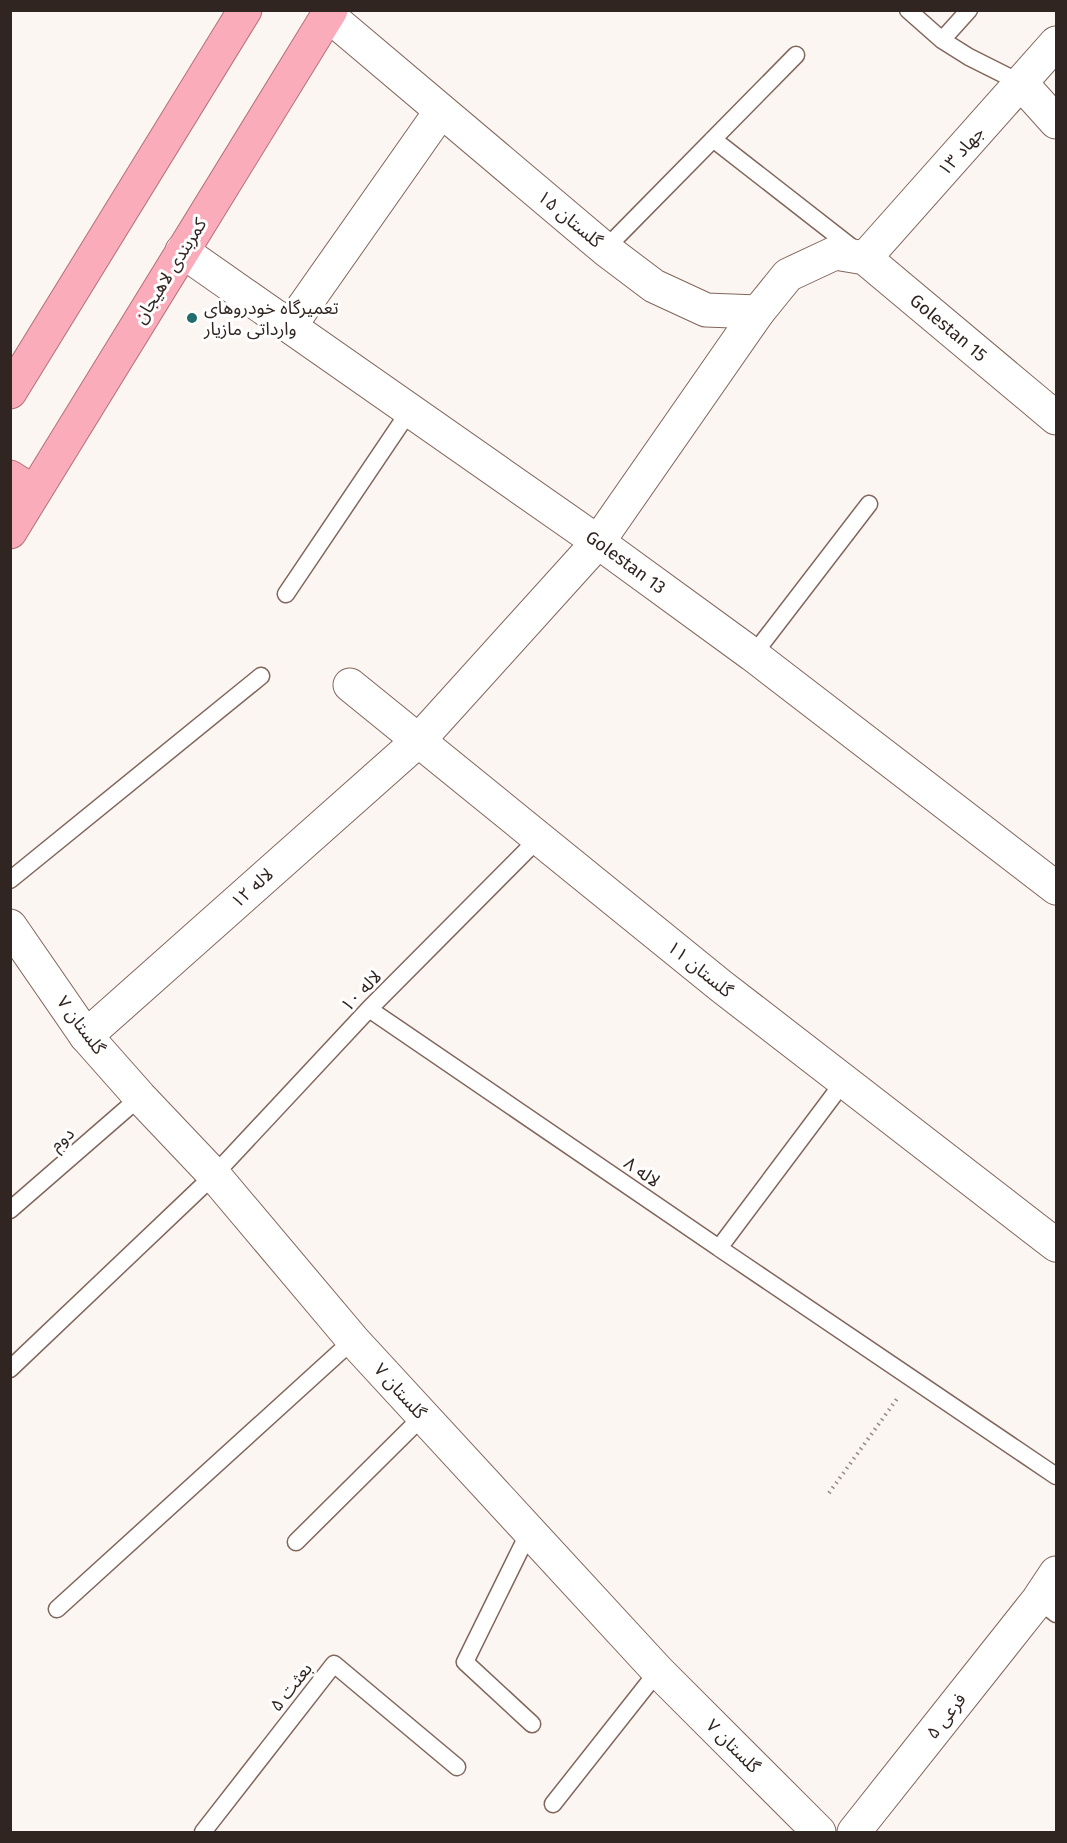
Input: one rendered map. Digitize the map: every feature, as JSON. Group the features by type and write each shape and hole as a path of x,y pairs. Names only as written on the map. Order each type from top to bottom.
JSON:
{"highway":[{"path":"10,392 244,10"},
{"name":"کمربندی لاهیجان","path":"10,532 22,484 182,251 336,12"}],"street":[{"name":"گلستان ۱۵","path":"336,12 441,111 604,249 654,286 706,310 758,312"},
{"name":"جهاد ۱۳","path":"865,258 1056,43"},
{"path":"1021,83 1056,122"},
{"path":"290,326 441,111"},
{"name":"Golestan 13","path":"182,251 598,542 753,655 1056,888"},
{"path":"758,312 788,275 835,253 865,258"},
{"name":"Golestan 15","path":"865,258 1056,418"},
{"name":"لاله ۱۲","path":"86,1036 419,740 598,542 758,312"},
{"name":"گلستان ۱۱","path":"350,685 721,986 1056,1245"},
{"name":"گلستان ۷","path":"10,926 86,1036 214,1174 353,1340 658,1671 819,1833"},
{"name":"فرعی ۵","path":"854,1833 1047,1607 1056,1573"}],"lane":[{"path":"908,10 942,40 969,57 1021,83"},
{"path":"942,40 969,10"},
{"path":"604,249 796,55"},
{"path":"713,138 865,258"},
{"path":"286,594 410,410"},
{"path":"753,655 869,504"},
{"path":"10,880 261,676"},
{"name":"لاله ۱۰","path":"10,1369 214,1174 369,1009 539,838"},
{"name":"لاله ۸","path":"369,1009 1056,1476"},
{"path":"719,1248 845,1080"},
{"name":"دوم","path":"10,1210 140,1096"},
{"path":"57,1609 353,1340"},
{"path":"296,1542 423,1416"},
{"path":"529,1532 465,1662 532,1724"},
{"name":"بعثت ۵","path":"202,1833 334,1664 457,1767"},
{"path":"553,1804 658,1671"}],"path":[{"path":"829,1493 912,1378"}],"place":[{"name":"تعمیرگاه خودروهای وارداتی مازیار","path":"192,318"}]}
